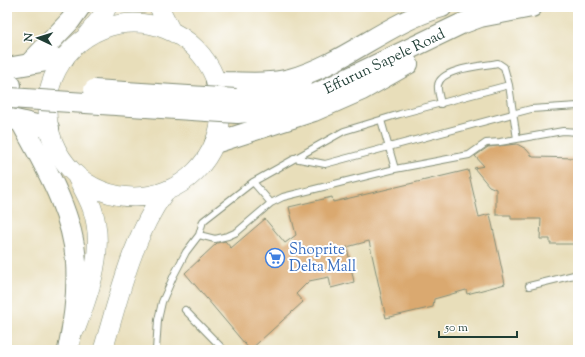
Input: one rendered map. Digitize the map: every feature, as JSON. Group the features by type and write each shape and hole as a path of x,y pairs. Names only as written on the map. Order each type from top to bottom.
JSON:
{"highway":[{"path":"8,87 70,21 80,7"},
{"path":"216,82 289,79 318,69 357,50 423,12 442,7"},
{"name":"Effurun Sapele Road","path":"236,106 289,92 318,80 445,16 468,7"},
{"name":"Effurun Sapele Road","path":"236,106 274,110 303,100 339,84 454,26 480,16 532,7"},
{"path":"215,143 314,111 362,90 500,12"},
{"path":"29,64 64,58"},
{"path":"8,87 236,106"},
{"path":"14,120 49,128"},
{"path":"14,120 46,169 64,209 71,235 76,261 77,286 76,309 68,350"}],"main road":[{"path":"68,350 85,304 96,257 96,224 92,207 77,177 63,161 53,142 49,128 48,99 56,71 64,58 98,22 106,7"},
{"path":"159,7 171,31"},
{"path":"77,177 104,192 118,197 134,198 164,193 183,183 198,169 215,143 221,112 220,97 210,67 200,52 186,40 171,31 145,24 119,24 100,30 82,40"},
{"path":"103,350 141,235 151,214 164,193"}],"lane":[{"path":"441,104 438,85 442,77 450,72 498,63 504,66 509,85 518,139"},
{"path":"156,350 158,320 162,302 186,252 199,235 203,221 253,182 344,131 509,85"},
{"path":"294,158 325,164 531,109 578,106"},
{"path":"381,120 395,169"},
{"path":"199,235 215,238 228,236 237,232 271,202 283,197 395,169 469,155 486,143 563,131 578,132"},
{"path":"253,182 271,202"},
{"path":"529,286 578,274"},
{"path":"185,310 224,350"}],"building":[{"path":"517,144 526,149 533,157 578,158 578,244 550,244 550,239 540,239 541,219 511,219 511,215 496,215 496,189 489,186 474,168 484,166 475,156 488,147"},
{"name":"Shoprite Delta Mall","path":"468,170 479,217 490,214 505,284 467,294 466,290 434,299 433,307 386,318 369,241 347,247 354,282 331,288 329,277 309,281 296,294 303,302 250,350 185,273 217,243 225,241 231,248 265,219 285,243 296,235 289,207 332,197 333,202"}],"place":[{"name":"Shoprite Delta Mall","path":"275,258"}]}
